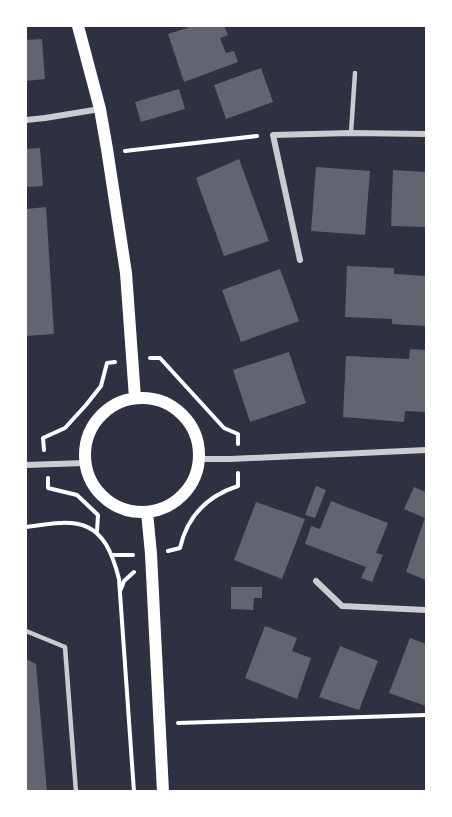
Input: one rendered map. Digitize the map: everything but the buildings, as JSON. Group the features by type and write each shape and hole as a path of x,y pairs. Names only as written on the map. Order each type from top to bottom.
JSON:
{"main road":[{"path":"78,26 100,109 108,155 126,273 135,398"},
{"path":"135,398 155,399 174,407 188,420 198,438 200,459 189,489 177,501 163,509 147,512 130,511 100,494 90,480 85,463 86,445 92,428 102,413 117,403 135,398"},
{"path":"147,512 163,792"}],"street":[{"path":"26,120 100,109"},
{"path":"300,260 273,135 426,134"},
{"path":"200,459 426,450"},
{"path":"26,465 85,463"},
{"path":"316,581 342,606 426,610"}],"lane":[{"path":"351,133 355,73"},
{"path":"26,631 65,647 76,792"}],"path":[{"path":"108,155 144,148 273,135"},
{"path":"97,531 98,515 77,495 48,488 43,438 65,428 86,405 101,386 107,363 132,358 160,358 224,428 238,434 238,486 221,492 201,508 184,531 180,548 151,554"},
{"path":"26,526 45,523 80,523 97,531 113,555 119,579 134,792"},
{"path":"160,724 426,715"}]}
